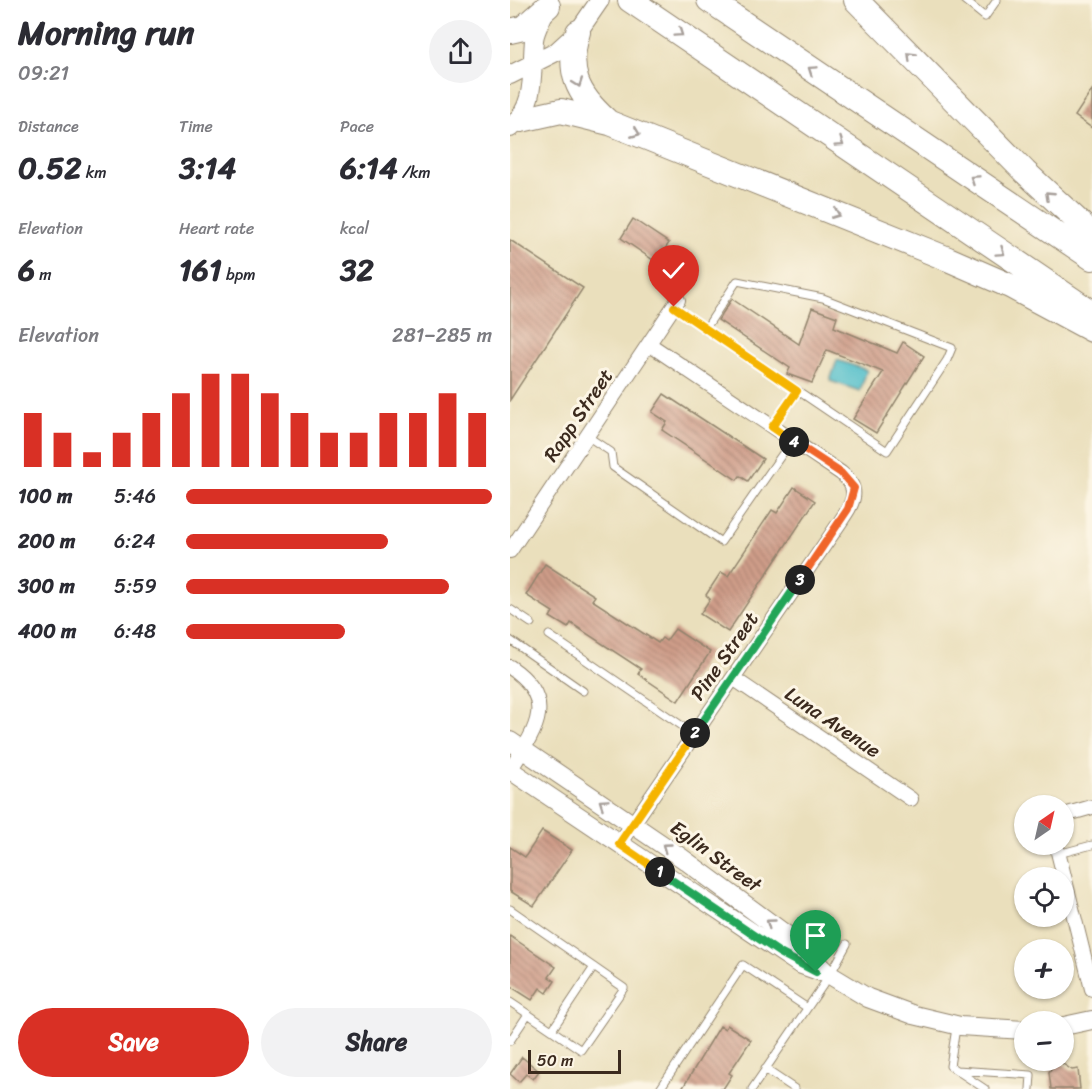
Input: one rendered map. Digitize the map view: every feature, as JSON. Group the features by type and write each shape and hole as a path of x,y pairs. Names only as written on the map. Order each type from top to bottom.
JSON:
{"highway":[{"path":"630,0 1092,314"},
{"path":"709,0 1092,258"},
{"path":"856,0 1025,172 1092,234"},
{"path":"510,31 523,28 550,3"},
{"path":"578,32 573,49 575,77 586,102 610,123"},
{"path":"515,124 561,111 610,123 948,259 1010,286 1092,330"}],"street":[{"path":"510,75 555,52 578,32 600,0"},
{"path":"515,124 531,93 534,37 550,3"},
{"name":"Rapp Street","path":"510,551 676,304"},
{"path":"649,344 792,440"},
{"name":"Pine Street","path":"619,844 848,509 854,488 841,473 792,440"},
{"path":"510,667 532,686 539,708 537,724 517,745 510,770"},
{"name":"Luna Avenue","path":"733,678 911,799"},
{"name":"Eglin Street","path":"517,745 633,823 792,939 830,975"},
{"name":"Eglin Street","path":"510,770 780,953 807,968 830,975 891,1007 957,1025 1014,1029"},
{"path":"1074,812 1092,807"},
{"path":"1059,855 1088,955 1092,989"},
{"path":"1074,1024 1092,1020"}],"lane":[{"path":"964,0 985,17 997,0"},
{"path":"676,304 706,328 887,451 947,360 952,348 823,298 737,281 706,328"},
{"path":"772,427 797,391"},
{"path":"587,436 611,452 613,467 722,542 792,440"},
{"path":"510,609 531,623"},
{"path":"549,635 694,734"},
{"path":"510,640 583,691"},
{"path":"1074,848 1092,846"},
{"path":"510,909 624,988 581,1050 510,1002"},
{"path":"752,1089 806,1006 830,975 847,944"},
{"path":"660,1089 743,965 806,1006"},
{"path":"552,1030 594,967"},
{"path":"510,1041 528,1014"},
{"path":"957,1025 950,1066 985,1089"},
{"path":"765,1069 795,1089"},
{"path":"957,1070 1031,1075 1030,1089"}],"water":[{"path":"837,360 867,370 860,391 830,381"}],"building":[{"path":"1092,90 1092,128 1075,116"},
{"path":"633,219 669,243 656,262 621,238"},
{"path":"510,240 583,288 510,400"},
{"path":"732,299 799,344 812,308 837,317 834,327 897,353 903,342 924,356 876,433 853,419 883,372 827,350 812,383 787,374 790,368 718,320"},
{"path":"664,394 763,459 748,481 740,476 737,480 662,430 667,422 652,412"},
{"path":"794,487 815,501 728,632 700,614 710,599 706,595 721,572 728,576 772,510 777,513"},
{"path":"545,564 595,596 592,600 658,643 662,638 666,641 675,629 710,652 678,701 638,674 641,669 571,623 568,628 550,617 553,612 526,595"},
{"path":"542,831 572,850 534,906 510,891 510,847 525,857"},
{"path":"510,936 556,967 549,977 555,981 547,993 540,988 532,1000 510,986"},
{"path":"727,1025 751,1040 729,1073 732,1075 723,1089 682,1089 720,1026 725,1029"},
{"path":"522,1057 539,1071 533,1079 526,1074 519,1082 510,1074"},
{"path":"1078,1069 1080,1089 1051,1089 1049,1072"}],"route":[{"path":"674,307 797,391 772,427 849,479 854,488 854,496 836,528 619,844 780,953 816,972"}]}
